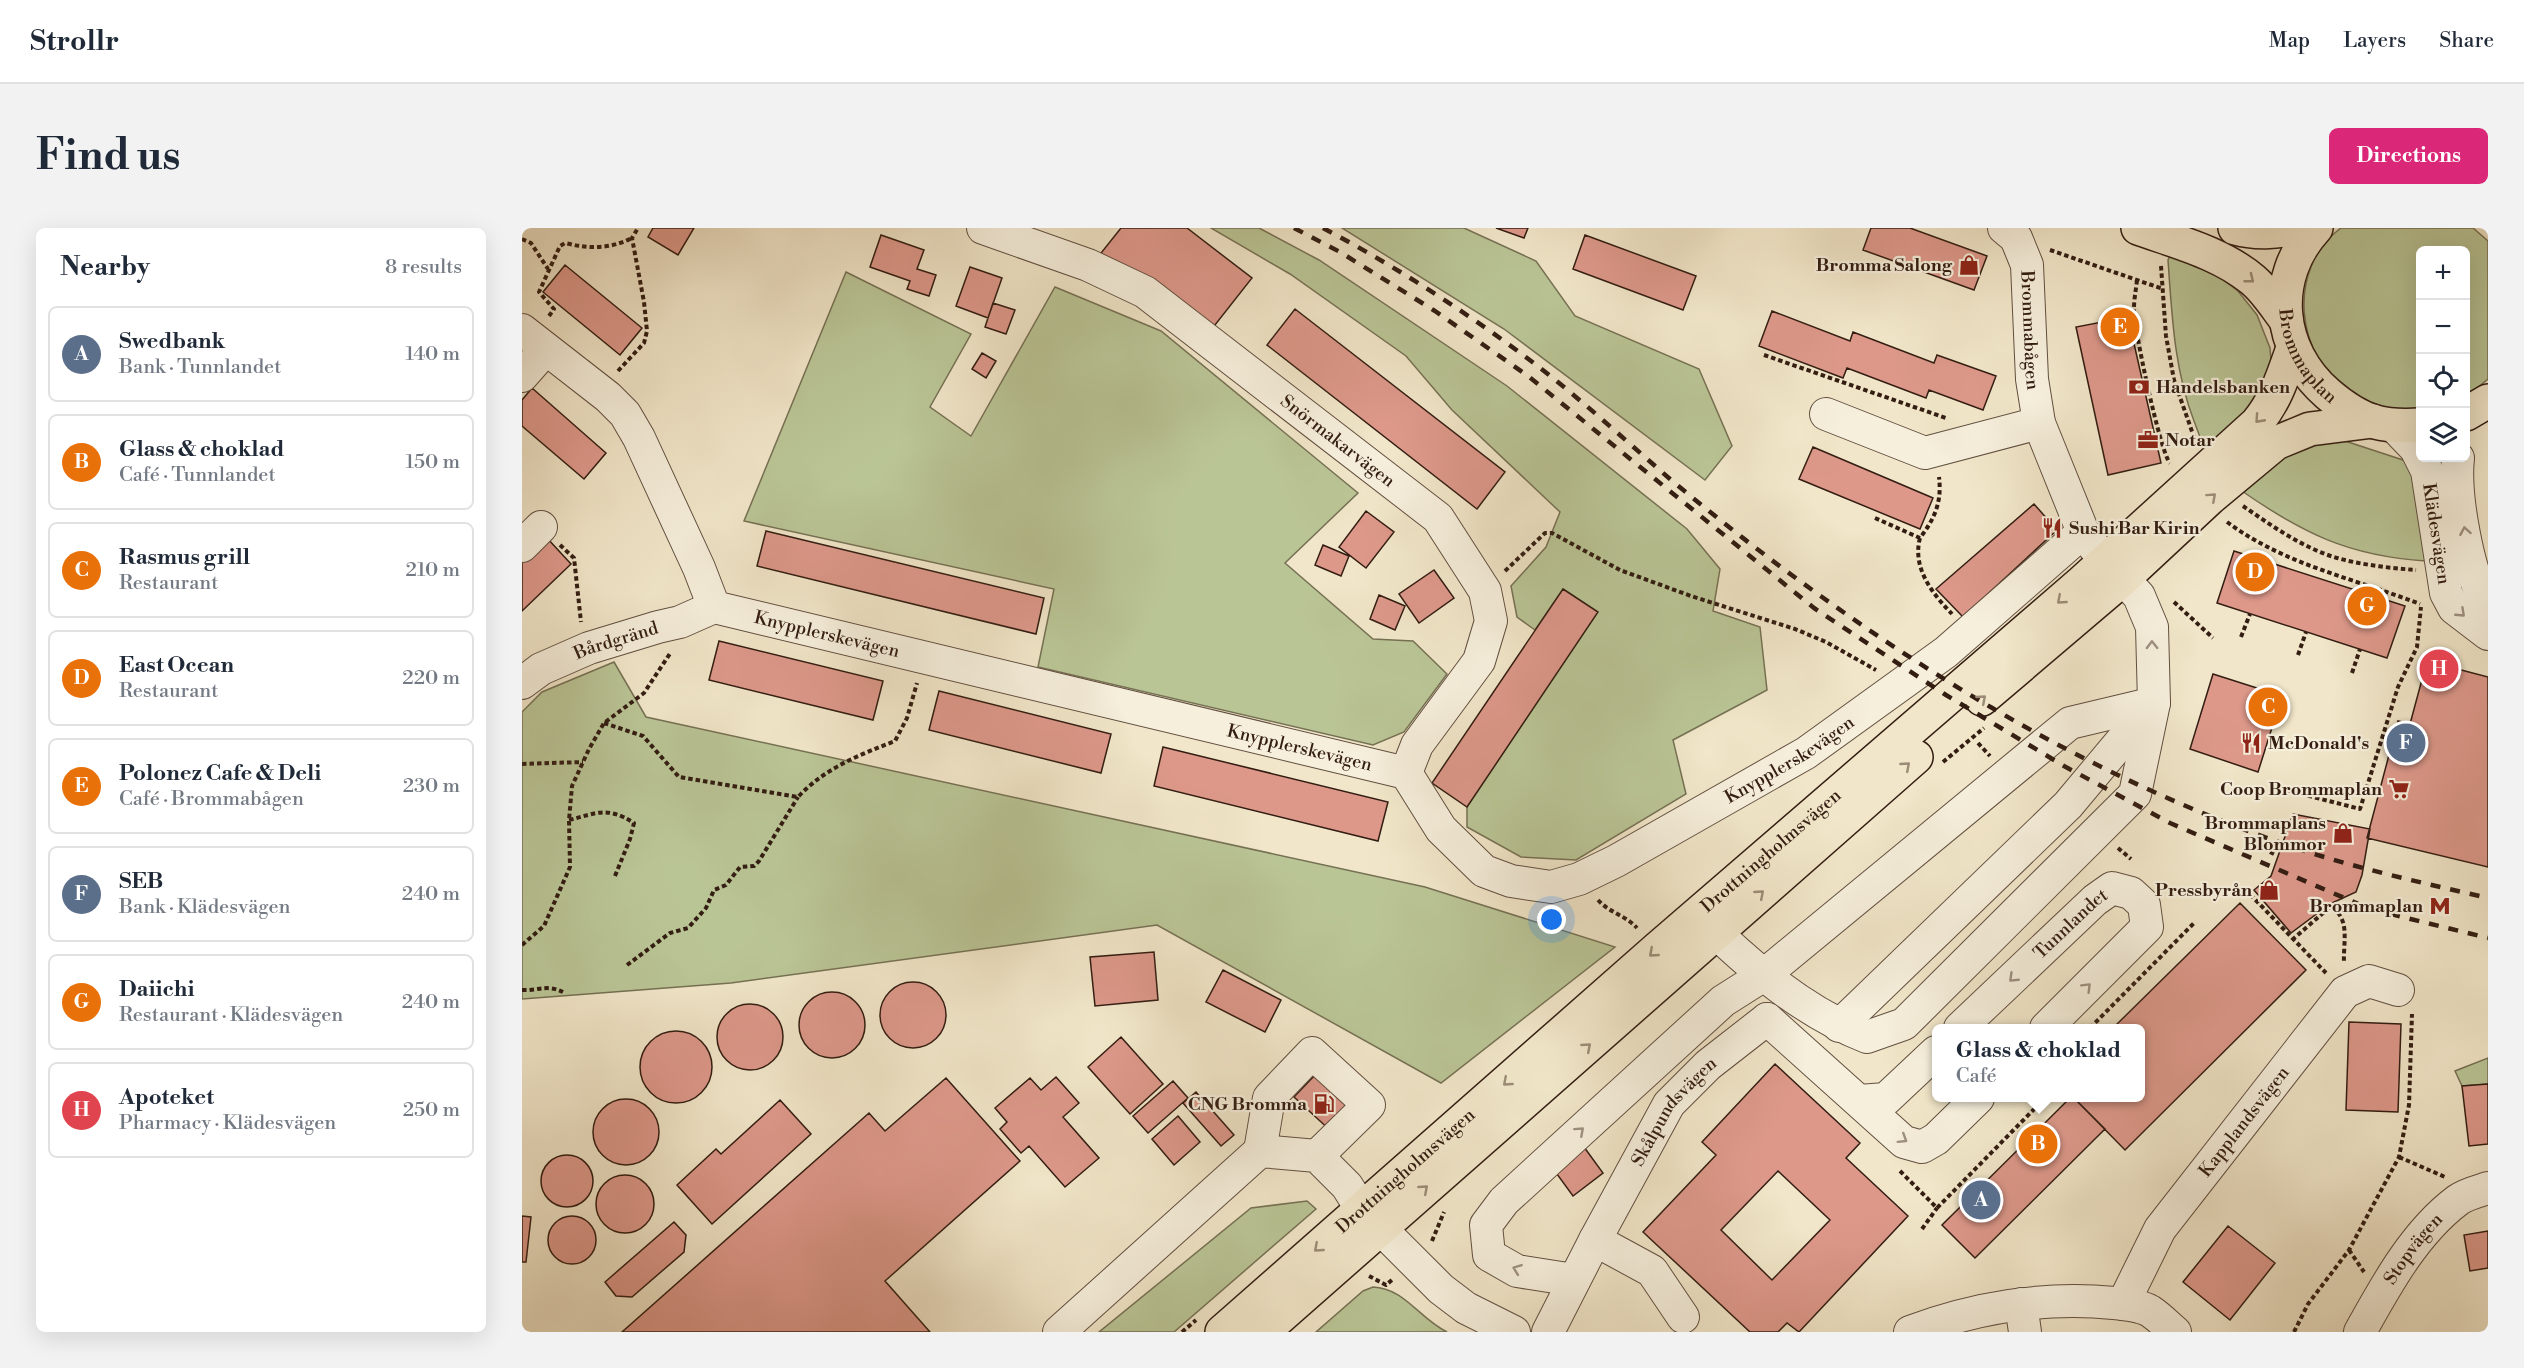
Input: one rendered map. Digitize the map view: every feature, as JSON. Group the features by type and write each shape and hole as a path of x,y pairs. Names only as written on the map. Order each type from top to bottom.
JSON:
{"main road":[{"path":"2138,228 2167,237 2233,266 2254,281 2289,334"},
{"path":"2235,228 2276,233 2298,228"},
{"name":"Brommaplan","path":"2316,228 2303,242 2287,282 2289,334 2320,387 2343,407 2396,424"},
{"name":"Drottningholmsvägen","path":"2114,570 2269,408 2278,391 2289,334"},
{"name":"Drottningholmsvägen","path":"1263,1332 1371,1219 1657,949 1707,924 2114,570 2225,486 2261,454 2292,435 2310,429 2396,424"},
{"name":"Drottningholmsvägen","path":"1221,1332 1371,1219"}],"street":[{"name":"Snörmakarvägen","path":"983,228 1088,265 1145,292 1438,518 1485,591 1491,621 1479,661 1417,745 1406,773"},
{"name":"Brommabågen","path":"1707,924 1731,949 1764,975 1839,1026 1867,1037 1904,1024 2135,794 2154,703 2152,627 2139,596 2114,570 2084,531 2039,423 2032,379 2027,265 2021,237"},
{"path":"522,376 533,340 608,397 626,414 699,568 714,607"},
{"path":"1826,414 1925,453 2039,423"},
{"name":"Klädesvägen","path":"2396,424 2416,449 2427,471 2433,569 2454,609 2488,634"},
{"name":"Klädesvägen","path":"2458,462 2457,486 2470,560 2488,606"},
{"name":"Knypplerskevägen","path":"714,607 1406,773 1441,829 1484,871 1511,881 1551,887 1579,879 1616,861 1806,753 1898,689 1946,652 2084,531"},
{"name":"Bårdgränd","path":"522,683 541,669 589,648 680,622 714,607"},
{"path":"1574,1280 1517,1271 1489,1255 1486,1225 1504,1201 1723,1000 1764,975 2070,723 2154,703"},
{"path":"1839,1026 2068,805 2154,703"},
{"name":"Tunnlandet","path":"1965,1024 2095,900 2112,888 2131,893 2145,905 2147,927 2051,1024"},
{"path":"1764,975 1772,999 1767,1019 1904,1142 1922,1147 1936,1139 1974,1102"},
{"path":"2345,992 2369,981 2405,1002"},
{"name":"Kapplandsvägen","path":"2123,1304 2160,1229 2345,992"},
{"name":"Skålpundsvägen","path":"1548,1332 1669,1104 1708,1065 1767,1019"},
{"path":"1059,1332 1260,1151 1269,1098 1312,1053 1369,1105 1317,1156"},
{"path":"1859,1101 1886,1099 1932,1056"},
{"path":"1260,1151 1317,1156 1347,1186 1371,1219 1441,1289 1466,1308 1514,1332"},
{"name":"Stopvägen","path":"2360,1332 2380,1297 2428,1227 2460,1198 2488,1188"},
{"path":"1595,1240 1652,1271 1683,1317"},
{"path":"1910,1332 1941,1322 2023,1318 2092,1301 2123,1304 2149,1310 2175,1332"}],"path":[{"path":"608,397 617,373 644,343 646,332 644,302 633,238 638,228"},
{"path":"2021,237 2052,251 2163,289 2166,336 2174,380 2197,445"},
{"path":"533,340 554,309 538,292 560,246 565,243 602,248 619,245 633,238"},
{"path":"522,239 531,243 548,269"},
{"path":"2137,280 2133,309 2167,461"},
{"path":"1764,355 1954,421"},
{"path":"1939,473 1941,493 1938,510 1920,538 1919,561 1923,576 1934,594 1955,618"},
{"path":"2225,486 2244,506 2285,534 2337,558 2394,568 2433,569 2422,604 2417,647 2398,687 2360,809 2286,790"},
{"path":"1875,518 1920,538"},
{"path":"2226,521 2252,541 2283,556 2422,604"},
{"path":"1506,570 1545,533 1552,533 1620,570 1691,596 1795,629 1826,642 1879,671 1898,689"},
{"path":"532,536 574,558 579,614 589,648"},
{"path":"2170,598 2213,638"},
{"path":"2241,637 2250,614"},
{"path":"522,945 544,926 570,867 568,820 572,786 583,762 604,723 644,693 672,650 680,622"},
{"path":"2298,655 2306,632"},
{"path":"2352,673 2360,649"},
{"path":"627,965 670,933 688,928 706,908 714,890 726,885 740,867 754,866 798,797 811,783 849,758 895,741 907,718 924,657"},
{"path":"604,723 643,736 679,777 798,797"},
{"path":"522,764 583,762"},
{"path":"568,820 606,811 622,815 634,823 615,876"},
{"path":"1579,879 1605,907 1628,918 1640,931"},
{"path":"2245,889 2292,940 2345,992"},
{"path":"2292,940 2330,907 2337,911 2345,932 2345,992"},
{"path":"2095,1024 2195,922"},
{"path":"522,990 531,991 550,986 563,992"},
{"path":"2294,1332 2308,1304 2349,1251 2399,1157 2409,1105 2405,1002"},
{"path":"2399,1157 2448,1178"},
{"path":"1922,1229 1937,1208"},
{"path":"1367,1275 1386,1285 1416,1262 1430,1246 1436,1227 1443,1216"}],"green space":[{"path":"1211,228 1259,228 1319,260 1507,386 1687,529 1720,569 1713,611 1760,627 1767,690 1673,740 1686,794 1576,860 1521,857 1467,827 1467,807 1597,612 1563,589 1535,630 1517,617 1511,586 1546,547 1560,512 1452,410 1406,356 1290,274"},
{"path":"1342,228 1464,228 1536,261 1575,316 1699,369 1732,446 1705,480 1504,329"},
{"path":"2341,228 2473,228 2488,241 2488,379 2470,394 2470,246 2416,246 2416,411 2402,411 2375,405 2350,393 2332,377 2318,358 2308,336 2304,312 2305,288 2311,266 2323,245"},
{"path":"2170,255 2218,276 2238,291 2257,315 2270,348 2271,360 2263,395 2207,451 2187,401 2178,362 2171,301 2168,260"},
{"path":"846,272 971,334 930,407 971,436 1055,287 1161,331 1358,493 1285,563 1373,639 1413,641 1447,674 1404,732 1373,745 1038,667 1054,589 744,521"},
{"path":"2345,441 2403,460 2413,467 2426,561 2373,554 2327,540 2284,518 2239,489 2271,463 2304,445"},
{"path":"614,662 646,717 1425,887 1615,947 1441,1083 1157,925 731,983 522,999 522,712 542,692"},
{"path":"2488,1058 2488,1084 2462,1086 2455,1071"},
{"path":"1307,1201 1316,1209 1174,1332 1099,1332 1251,1208"},
{"path":"1373,1287 1384,1289 1403,1298 1447,1332 1316,1332 1363,1291"}],"building":[{"path":"653,228 694,228 678,255 648,237"},
{"path":"1121,228 1187,228 1252,278 1211,330 1137,281 1101,253"},
{"path":"1496,228 1528,228 1524,238"},
{"path":"1871,228 1910,228 1987,256 1974,290 1863,250"},
{"path":"881,235 924,250 917,269 936,275 929,296 907,289 910,281 870,267"},
{"path":"1585,235 1696,276 1683,310 1573,269"},
{"path":"565,265 642,328 620,355 543,292"},
{"path":"970,267 1002,278 988,318 956,306"},
{"path":"993,303 1015,310 1006,334 985,327"},
{"path":"1295,309 1505,472 1477,509 1267,345"},
{"path":"1772,311 1850,341 1853,332 1934,363 1937,355 1996,376 1983,410 1929,390 1926,398 1847,368 1843,378 1759,346"},
{"path":"2128,317 2161,463 2108,475 2076,327"},
{"path":"982,353 996,361 986,378 972,369"},
{"path":"532,388 606,453 584,479 522,426 522,400"},
{"path":"1813,447 1933,498 1920,529 1799,479"},
{"path":"2034,504 2057,530 1963,617 1936,589"},
{"path":"1366,511 1394,532 1366,568 1339,547"},
{"path":"766,531 1044,598 1036,634 757,566"},
{"path":"547,538 571,564 522,611 522,562"},
{"path":"1323,545 1349,556 1341,576 1315,565"},
{"path":"2234,551 2405,606 2387,658 2217,603"},
{"path":"1434,570 1454,598 1419,623 1399,594"},
{"path":"1563,589 1598,612 1467,807 1432,783"},
{"path":"1379,595 1405,606 1395,630 1370,619"},
{"path":"719,641 883,681 873,720 709,680"},
{"path":"2427,661 2488,677 2488,867 2367,838 2398,721 2410,724"},
{"path":"2213,674 2282,696 2258,772 2190,749"},
{"path":"939,691 1111,734 1101,773 929,730"},
{"path":"1163,747 1388,802 1378,841 1154,786"},
{"path":"2293,814 2370,829 2362,875 2356,892 2330,904 2291,933 2254,890 2271,876"},
{"path":"2240,903 2306,970 2125,1150 2078,1102 2145,1102 2145,1024 2117,1024"},
{"path":"1154,952 1158,1000 1095,1006 1090,957"},
{"path":"1223,970 1281,1000 1265,1032 1206,1002"},
{"path":"906,982 920,982 932,987 941,996 946,1015 944,1028 937,1039 920,1048 906,1048 894,1043 885,1034 880,1022 880,1008 885,996 894,987"},
{"path":"825,992 839,992 851,997 860,1006 865,1025 863,1038 856,1049 839,1058 825,1058 813,1053 804,1044 799,1032 799,1018 804,1006 813,997"},
{"path":"743,1004 757,1004 769,1009 778,1018 783,1037 781,1050 774,1061 757,1070 743,1070 731,1065 722,1056 717,1044 717,1030 722,1018 731,1009"},
{"path":"2349,1022 2401,1024 2398,1112 2346,1110"},
{"path":"676,1031 696,1037 706,1047 712,1067 706,1087 696,1097 676,1103 656,1097 646,1087 640,1067 646,1047 656,1037"},
{"path":"1121,1037 1163,1084 1130,1114 1088,1067"},
{"path":"1775,1064 1860,1143 1846,1158 1908,1216 1799,1332 1787,1323 1778,1332 1750,1332 1643,1232 1716,1155 1702,1142","holes":["1778,1171 1830,1220 1772,1280 1721,1230"]},
{"name":"CNG Bromma","path":"1315,1075 1354,1111 1333,1133 1294,1097"},
{"path":"1056,1077 1079,1103 1063,1117 1099,1158 1065,1187 1029,1146 1021,1153 1000,1129 1007,1122 995,1108 1030,1078 1041,1090"},
{"path":"946,1078 1020,1161 885,1281 930,1332 622,1332 869,1113 885,1131"},
{"path":"1173,1081 1188,1098 1148,1133 1133,1116"},
{"path":"2488,1084 2488,1144 2469,1146 2462,1086"},
{"path":"1196,1092 1234,1135 1221,1146 1183,1103"},
{"path":"619,1099 633,1099 645,1104 654,1113 659,1132 657,1145 650,1156 633,1165 619,1165 607,1160 598,1151 593,1139 593,1125 598,1113 607,1104"},
{"path":"780,1100 811,1134 712,1224 677,1185 716,1149 721,1154"},
{"path":"2066,1102 2078,1102 2105,1129 1975,1258 1942,1225"},
{"path":"1178,1116 1200,1142 1174,1165 1152,1139"},
{"path":"1584,1147 1603,1173 1573,1196 1554,1170"},
{"path":"567,1155 577,1157 585,1163 591,1171 593,1181 591,1191 585,1199 577,1205 567,1207 557,1205 549,1199 543,1191 541,1181 543,1171 549,1163 557,1157"},
{"path":"619,1175 631,1175 646,1183 654,1198 654,1210 646,1225 631,1233 619,1233 604,1225 596,1210 596,1198 604,1183"},
{"path":"522,1216 531,1217 526,1262 522,1262"},
{"path":"567,1216 577,1216 589,1223 596,1235 596,1245 589,1257 577,1264 567,1264 552,1253 548,1245 548,1235 559,1220"},
{"path":"674,1222 686,1235 684,1252 632,1297 616,1296 605,1282"},
{"path":"2228,1226 2275,1263 2230,1320 2183,1282"},
{"path":"2488,1231 2488,1268 2470,1271 2464,1235"}],"railway":[{"path":"1294,228 1340,252 1435,311 1528,376 1814,608 1946,695 2064,766 2170,823 2370,909 2488,938"},
{"path":"1323,228 1405,275 1510,345 1570,392 1688,494 1783,569 1876,635 1987,705 2102,767 2222,821 2334,860 2488,898"}],"place":[{"name":"Bromma Salong","path":"1969,265"},
{"name":"Polonez Cafe & Deli","path":"2120,327"},
{"name":"Handelsbanken","path":"2139,387"},
{"name":"Notar","path":"2148,440"},
{"name":"Sushi Bar Kirin","path":"2052,528"},
{"name":"East Ocean","path":"2255,572"},
{"name":"Daiichi","path":"2367,606"},
{"name":"Apoteket","path":"2439,669"},
{"name":"Rasmus grill","path":"2268,707"},
{"name":"McDonald's","path":"2251,743"},
{"name":"SEB","path":"2406,743"},
{"name":"Coop Brommaplan","path":"2399,789"},
{"name":"Brommaplans Blommor","path":"2343,833"},
{"name":"Pressbyrån","path":"2269,890"},
{"name":"Brommaplan","path":"2440,906"},
{"name":"CNG Bromma","path":"1324,1104"},
{"name":"Glass & choklad","path":"2038,1144"},
{"name":"Swedbank","path":"1981,1200"}]}
